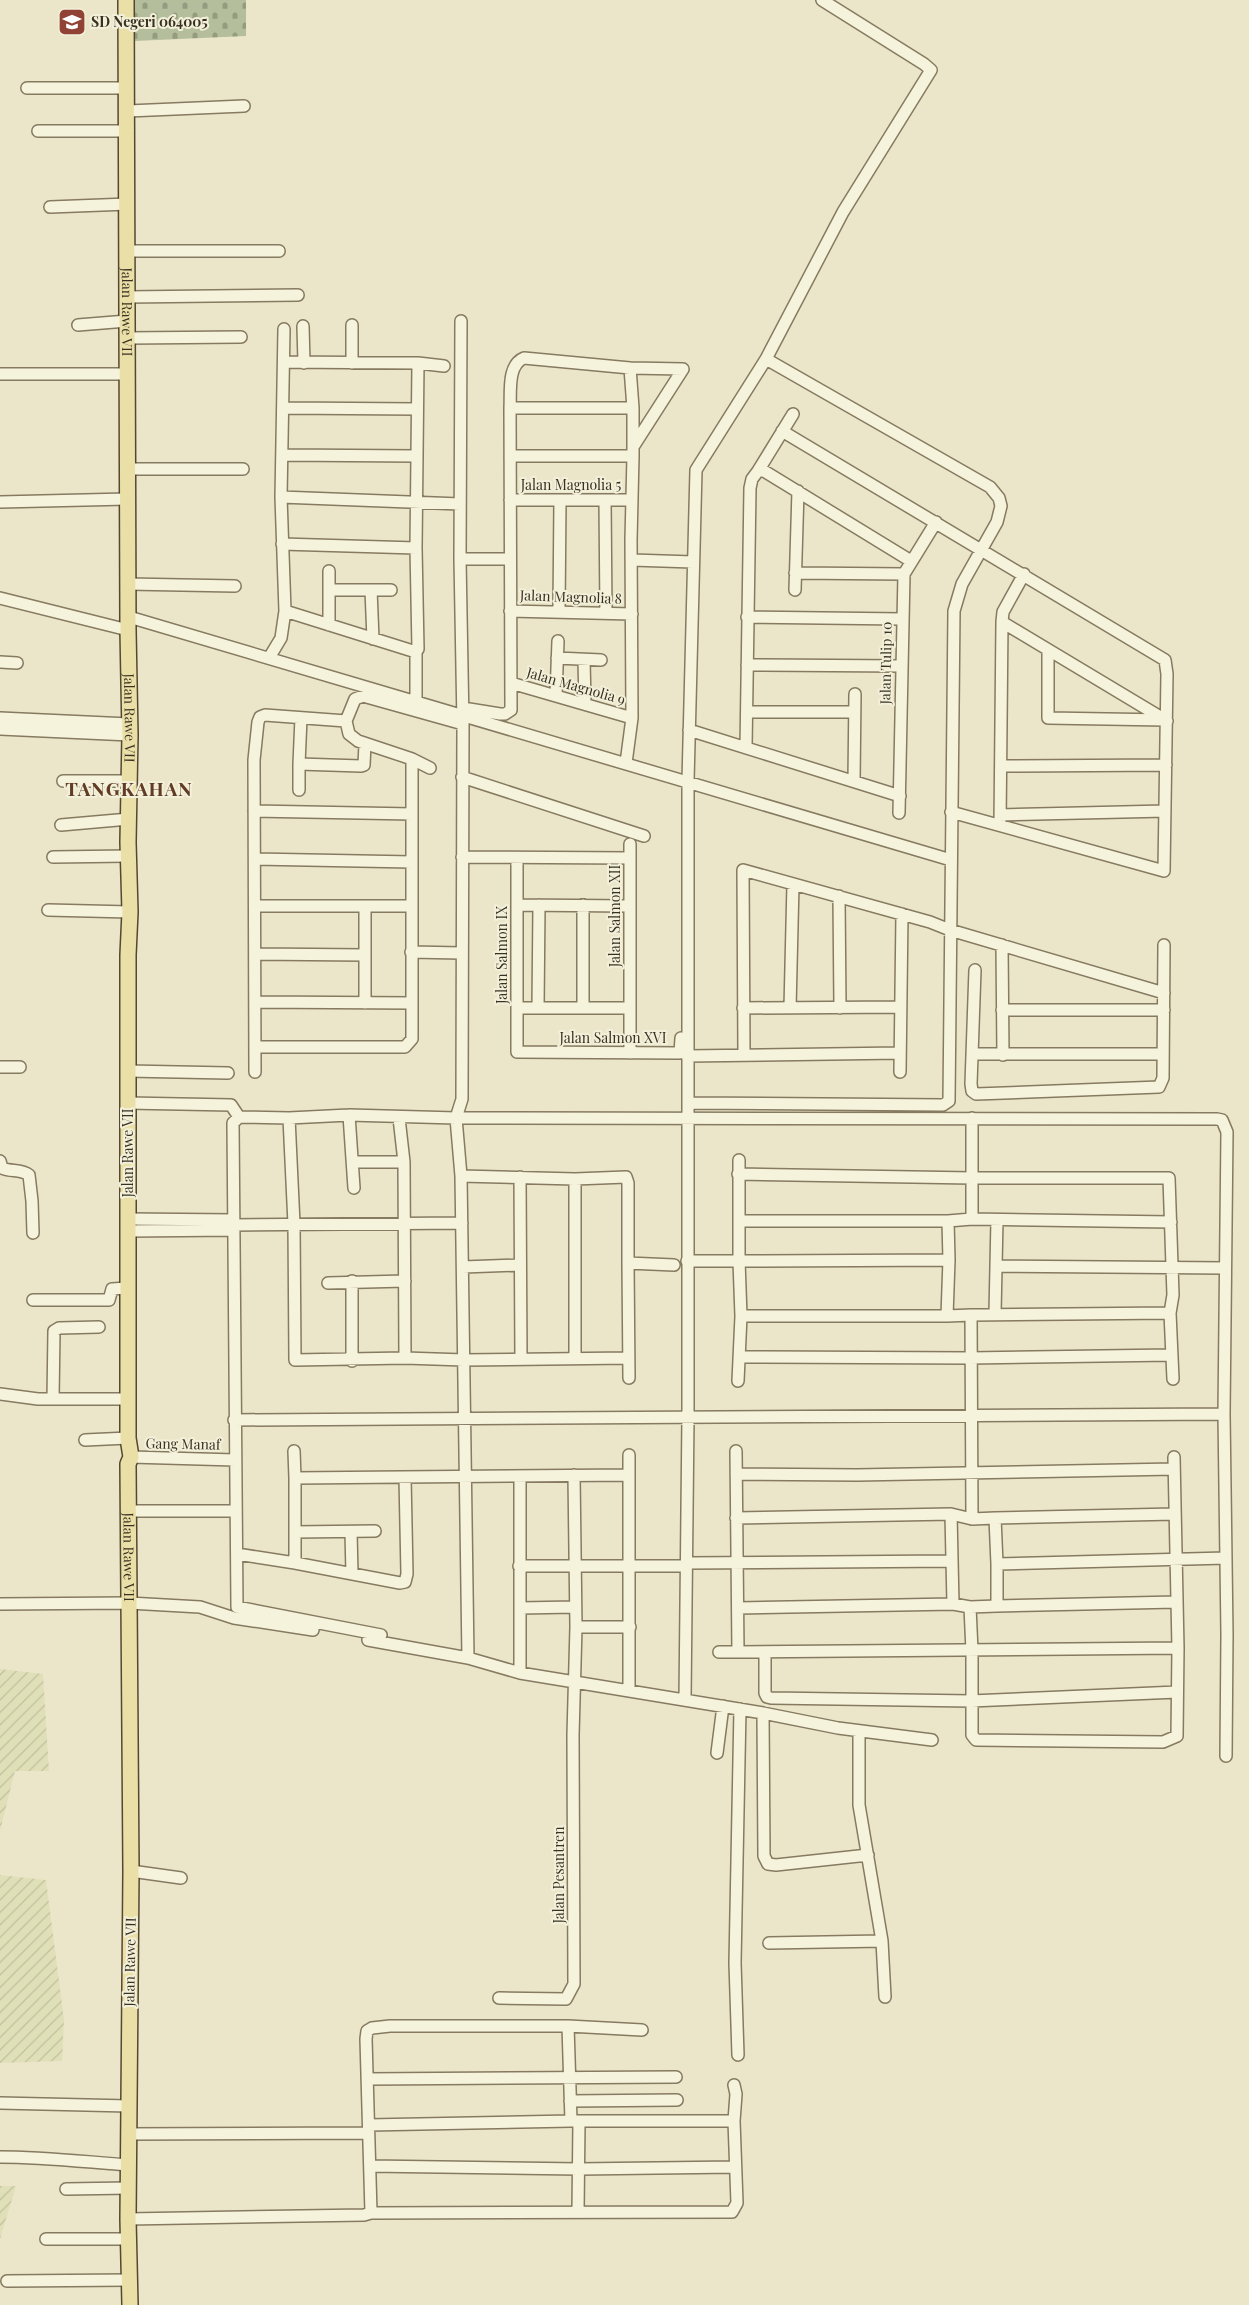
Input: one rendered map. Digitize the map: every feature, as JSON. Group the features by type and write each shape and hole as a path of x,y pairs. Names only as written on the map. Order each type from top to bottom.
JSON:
{"main road":[{"name":"Jalan Rawe VII","path":"126,0 128,111 127,499 130,729 127,1288 128,1438 131,1457 128,1464 131,1871 128,2219 130,2305"}],"street":[{"path":"686,1699 688,1417 684,1055 688,1000 688,781 696,470 766,359 843,212 931,70 822,0"},
{"path":"27,88 127,88"},
{"path":"128,111 244,106"},
{"path":"38,131 128,130"},
{"path":"50,207 128,204"},
{"path":"128,251 279,251"},
{"path":"127,298 298,295"},
{"path":"78,325 127,321"},
{"path":"461,321 462,1099 456,1118 461,1176 468,1658"},
{"path":"352,325 352,363"},
{"path":"303,326 304,363"},
{"path":"269,658 281,638 284,611 281,497 284,329"},
{"path":"127,338 241,338"},
{"path":"430,768 412,759 365,744 349,734 346,721 355,699 363,696 463,716 505,714 511,710 510,408 513,367 517,361 524,358 630,368 683,369 633,451"},
{"path":"688,1102 947,1104 954,611 962,584 997,522 1000,498 990,487 766,359"},
{"path":"284,362 418,363 444,366"},
{"path":"416,702 416,652 418,649 416,548 418,363"},
{"path":"626,763 632,718 633,408 630,368"},
{"path":"0,374 127,374"},
{"path":"283,408 417,408"},
{"path":"510,408 633,408"},
{"path":"746,748 750,488 752,479 793,414"},
{"path":"782,431 1165,660 1164,871 1000,820 951,812"},
{"path":"510,456 633,451"},
{"path":"282,455 417,456"},
{"path":"127,469 243,470"},
{"path":"758,471 764,471 911,561"},
{"path":"795,590 798,491"},
{"path":"281,497 460,504"},
{"path":"0,502 127,499"},
{"name":"Jalan Magnolia 5","path":"510,500 632,500"},
{"path":"559,612 560,500"},
{"path":"605,500 606,613"},
{"name":"Jalan Tulip 10","path":"900,813 904,574 936,522"},
{"path":"282,544 416,548"},
{"path":"460,559 510,559"},
{"path":"632,560 693,562"},
{"path":"329,572 330,625"},
{"path":"795,573 904,574"},
{"path":"1000,820 1002,622 1003,612 1024,574"},
{"path":"128,584 235,586"},
{"path":"330,590 391,590"},
{"path":"371,590 373,639"},
{"path":"0,598 128,624 269,658 951,860"},
{"name":"Jalan Magnolia 8","path":"510,610 632,614"},
{"path":"284,611 416,652"},
{"path":"748,617 902,619"},
{"path":"1002,622 1166,720"},
{"path":"556,695 558,641"},
{"path":"1048,650 1048,718 1166,720"},
{"path":"558,658 601,660"},
{"path":"584,660 585,703"},
{"path":"0,662 17,663"},
{"path":"747,665 901,666"},
{"name":"Jalan Magnolia 9","path":"512,683 632,718"},
{"path":"854,782 855,694"},
{"path":"747,712 854,712"},
{"path":"255,1072 254,760 258,722 260,717 265,715 346,721"},
{"path":"0,718 130,729"},
{"path":"299,790 301,718"},
{"path":"0,729 130,729"},
{"path":"689,730 900,796"},
{"path":"299,764 361,766 364,765 365,744"},
{"path":"255,1047 405,1047 412,1039 412,759"},
{"path":"1001,766 1166,765"},
{"path":"462,777 644,836"},
{"path":"63,781 129,781"},
{"path":"254,811 412,814"},
{"path":"1000,820 1165,811"},
{"path":"61,825 129,819"},
{"path":"630,844 630,858"},
{"path":"54,857 128,856"},
{"name":"Jalan Salmon XII","path":"462,857 630,858 630,1053"},
{"name":"Jalan Salmon IX","path":"517,858 517,1052"},
{"path":"255,859 412,862"},
{"path":"744,1055 743,870 902,914 1164,993"},
{"path":"790,1008 793,884"},
{"path":"839,896 840,1008"},
{"path":"518,905 630,906"},
{"path":"538,1008 539,905"},
{"path":"255,906 412,906"},
{"path":"364,1003 365,906"},
{"path":"582,1008 583,906"},
{"path":"48,910 130,912"},
{"path":"900,1072 902,914"},
{"path":"1002,945 1003,1055"},
{"path":"975,970 972,1091 976,1094 1159,1087 1163,1078 1164,945"},
{"path":"411,952 461,952"},
{"path":"255,954 365,955"},
{"path":"255,1002 412,1003"},
{"path":"743,1008 900,1007"},
{"path":"517,1008 630,1008"},
{"path":"1002,1010 1164,1010"},
{"name":"Jalan Salmon XVI","path":"517,1052 684,1055 899,1054"},
{"path":"972,1054 1163,1054"},
{"path":"684,1055 688,1102 684,1117"},
{"path":"0,1067 20,1067"},
{"path":"128,1072 228,1072"},
{"path":"128,1103 231,1105 239,1116"},
{"path":"239,1116 289,1118 349,1115 399,1118 1206,1118 1222,1120 1226,1132 1224,1414 1226,1756"},
{"path":"349,1115 354,1162 354,1188"},
{"path":"239,1116 233,1123 234,1420 238,1609 381,1635"},
{"path":"289,1118 294,1224 295,1360 628,1358"},
{"path":"399,1118 404,1162 405,1358"},
{"path":"972,1118 972,1219"},
{"path":"738,1381 741,1316 739,1160"},
{"path":"0,1161 2,1168 24,1172 29,1175 33,1233"},
{"path":"354,1162 404,1162"},
{"path":"738,1174 972,1178 1166,1177 1170,1180 1172,1269 1170,1313 1173,1379"},
{"path":"461,1176 575,1179 622,1176 628,1179 629,1378"},
{"path":"520,1177 521,1359"},
{"path":"575,1179 575,1357"},
{"path":"739,1221 948,1221 972,1219 1171,1222"},
{"path":"995,1313 997,1220"},
{"path":"947,1316 948,1221"},
{"path":"128,1225 462,1222"},
{"path":"687,1261 949,1260"},
{"path":"628,1263 674,1264"},
{"path":"463,1267 520,1264"},
{"path":"996,1266 1225,1268"},
{"path":"352,1281 352,1361"},
{"path":"328,1283 405,1281"},
{"path":"33,1300 109,1300 112,1289 127,1288"},
{"path":"741,1316 1170,1313"},
{"path":"971,1315 972,1519"},
{"path":"53,1399 54,1331 59,1328 99,1327"},
{"path":"739,1357 970,1358 1171,1356"},
{"path":"0,1394 38,1399 128,1399"},
{"path":"234,1420 1224,1414"},
{"path":"85,1440 128,1438"},
{"path":"294,1450 295,1563"},
{"path":"736,1451 738,1652"},
{"path":"629,1455 629,1690"},
{"name":"Gang Manaf","path":"131,1457 235,1460"},
{"path":"736,1474 972,1473 1174,1463 1178,1648 1177,1736 1163,1742 976,1740 972,1735 970,1607"},
{"path":"574,1475 574,1607 576,1627 574,1682"},
{"path":"295,1478 629,1475"},
{"path":"520,1476 520,1673"},
{"path":"237,1554 400,1583 405,1582 407,1574 405,1477"},
{"path":"128,1511 236,1511"},
{"path":"736,1518 951,1514 972,1519 1174,1514"},
{"path":"951,1514 953,1604"},
{"path":"995,1518 998,1606"},
{"path":"295,1532 375,1531"},
{"path":"351,1532 352,1574"},
{"path":"996,1564 1226,1558"},
{"path":"519,1566 951,1561"},
{"path":"738,1608 953,1604 970,1607 1176,1602"},
{"path":"0,1604 129,1604 200,1607 234,1618 468,1658 520,1673 686,1699 859,1731 932,1740"},
{"path":"520,1608 574,1607"},
{"path":"576,1627 630,1627"},
{"path":"719,1652 1178,1648"},
{"path":"765,1652 764,1693 768,1698 971,1701 1177,1692"},
{"name":"Jalan Pesantren","path":"499,1998 566,1999 574,1984 574,1682"},
{"path":"717,1752 723,1706"},
{"path":"738,2055 735,1963 740,1709"},
{"path":"763,1713 764,1856 768,1864 776,1866 868,1855"},
{"path":"859,1731 858,1796 882,1941 885,1997"},
{"path":"131,1871 181,1878"},
{"path":"769,1943 882,1941"},
{"path":"372,2213 366,2039 368,2031 372,2028 568,2026 642,2030"},
{"path":"568,2026 570,2101 575,2121 579,2169 578,2212"},
{"path":"368,2080 676,2076"},
{"path":"128,2219 364,2215 372,2213 732,2212 737,2203 734,2121 736,2094 734,2085"},
{"path":"570,2101 677,2100"},
{"path":"0,2103 129,2106"},
{"path":"129,2134 369,2129 575,2121 734,2121"},
{"path":"0,2157 50,2157 74,2162 129,2165"},
{"path":"370,2166 579,2169 735,2166"},
{"path":"66,2190 129,2188"},
{"path":"46,2238 129,2240"},
{"path":"7,2281 130,2280"}],"green space":[{"path":"135,0 246,0 246,36 135,41"},
{"path":"0,1669 43,1674 49,1771 15,1771 0,1831"},
{"path":"0,1875 46,1880 64,2020 62,2061 0,2063"},
{"path":"0,2186 16,2186 0,2239"}],"place":[{"name":"SD Negeri 064005","path":"72,22"}],"district":[{"name":"TANGKAHAN","path":"129,789"}]}
